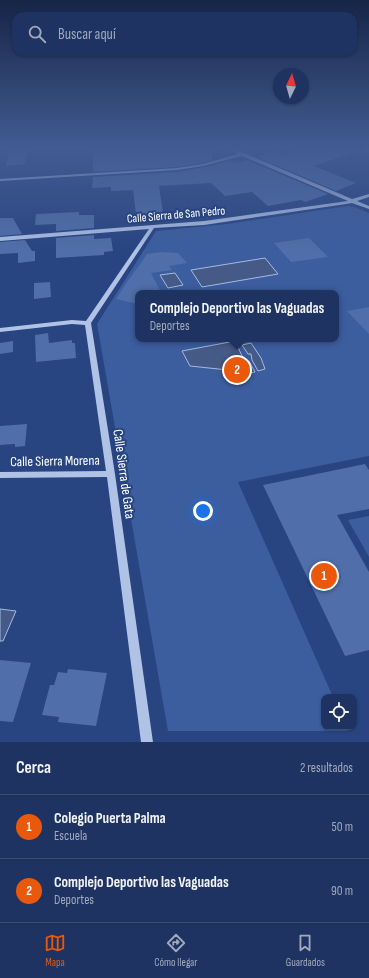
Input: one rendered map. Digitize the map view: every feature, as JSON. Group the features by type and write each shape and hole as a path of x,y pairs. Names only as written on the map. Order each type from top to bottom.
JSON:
{"street":[{"path":"310,183 369,208"},
{"name":"Calle Sierra de San Pedro","path":"0,239 152,228 283,214 353,201 369,195"},
{"path":"0,330 72,322 88,323 152,228"},
{"name":"Calle Sierra de Gata","path":"88,323 111,474 147,742"},
{"name":"Calle Sierra Morena","path":"0,475 111,474"}],"shaded area":[{"path":"348,206 369,213 369,456 238,482 332,694 321,694 321,730 348,731 168,731 97,324 156,231 227,224"},
{"path":"265,258 278,274 202,287 191,270"},
{"path":"175,273 183,285 168,288 160,275"},
{"path":"235,342 245,362 249,361 255,372 232,376 228,370 190,366 182,351"},
{"path":"251,343 261,358 265,369 258,371 252,360 251,354 248,354 242,345"},
{"path":"369,516 369,557 348,520"},
{"path":"0,609 16,611 3,641 0,641"}],"building":[{"path":"92,183 301,183 328,194 305,202 301,200 268,206 252,192 225,196 211,183 159,186 163,213 136,214 133,190 111,191 111,187 92,188"},
{"path":"317,183 356,183 336,191"},
{"path":"79,212 79,215 94,215 94,228 56,231 56,224 35,225 36,214"},
{"path":"0,218 13,218 22,234 0,236"},
{"path":"94,235 94,239 111,238 113,251 104,252 104,255 56,258 56,238"},
{"path":"309,238 328,257 291,262 274,243"},
{"path":"25,240 32,251 35,251 35,261 18,263 18,253 0,254 0,242"},
{"path":"161,252 178,253 187,263 169,266 172,270 151,273 160,290 135,290 135,303 116,299 129,279 147,254"},
{"path":"50,282 51,297 34,299 34,283"},
{"path":"369,307 369,334 347,311"},
{"path":"48,333 49,343 72,340 72,343 75,343 76,358 36,362 35,335"},
{"path":"13,341 13,352 0,354 0,343"},
{"path":"27,424 25,446 15,447 15,444 0,445 0,426"},
{"path":"365,464 369,470 369,509 337,515 369,572 369,650 345,656 263,485"},
{"path":"0,660 31,663 13,722 0,721"},
{"path":"68,669 107,673 96,726 58,722 59,717 42,715 50,685 54,685 58,672 67,673"}],"place":[{"name":"Complejo Deportivo las Vaguadas","path":"237,370"},
{"name":"Colegio Puerta Palma","path":"324,576"}]}
